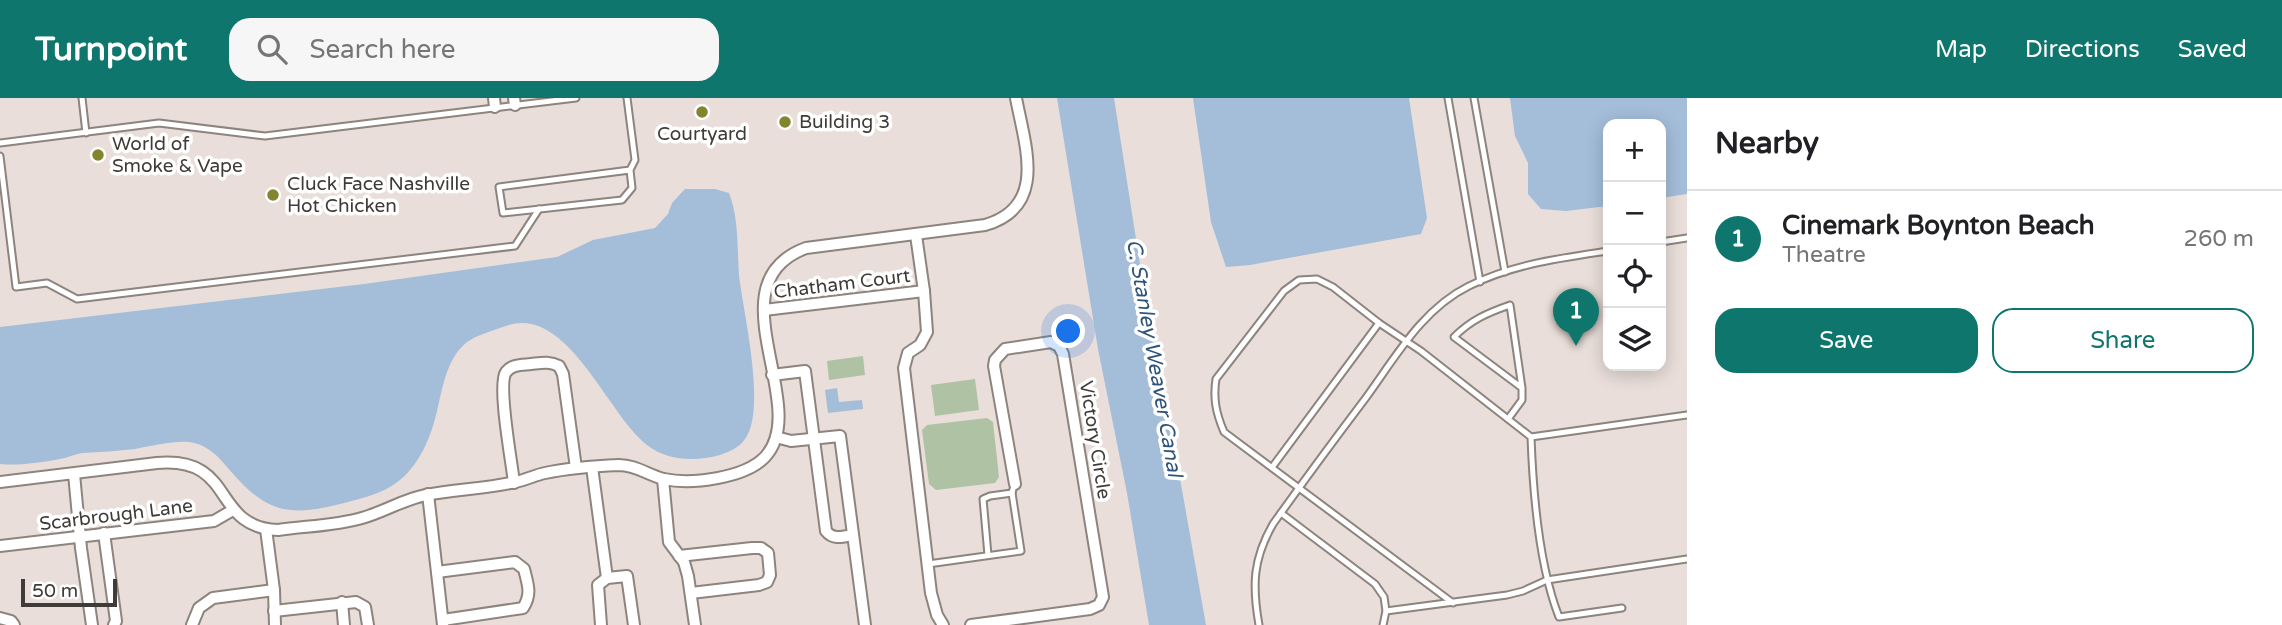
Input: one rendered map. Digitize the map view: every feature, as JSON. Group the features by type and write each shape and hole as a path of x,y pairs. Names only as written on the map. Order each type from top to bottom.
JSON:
{"street":[{"path":"0,482 169,462 189,464 202,470 213,480 233,510 250,524 266,529 356,520 428,494 514,483 542,473 576,468 630,466 663,479 693,480 734,474 766,456 776,437 778,415 764,310 764,296 770,276 781,262 797,251 985,225 1003,219 1016,208 1026,191 1028,173 1016,98"},
{"path":"916,235 927,332 920,345 908,353 904,368 928,564 937,615 943,625"},
{"name":"Chatham Court","path":"764,310 924,291"},
{"name":"Victory Circle","path":"971,625 1090,609 1099,605 1103,597 1063,354 1059,346 1051,342 1006,349 995,360 1013,489"},
{"path":"514,483 503,400 503,378 511,367 553,363 559,366 563,374 576,468"},
{"path":"772,375 806,371 825,531 836,537 852,535"},
{"path":"776,437 791,441 840,436 865,625"},
{"path":"592,467 607,578"},
{"path":"74,474 92,625"},
{"path":"663,479 669,542 688,576 695,625"},
{"path":"428,494 437,572 443,622 523,608 529,598 524,569 514,562 437,572"},
{"name":"Scarbrough Lane","path":"0,546 214,521 233,510"},
{"path":"266,529 274,590 275,625"},
{"path":"104,533 116,621 114,625"},
{"path":"679,556 752,548 761,548 768,554 770,575 767,582 691,593"},
{"path":"601,625 598,585 607,578 627,576 634,625"},
{"path":"192,625 199,608 213,598 274,590"},
{"path":"274,611 356,602 365,607 368,625"},
{"path":"342,603 344,625"},
{"path":"0,618 14,625"}],"lane":[{"path":"82,98 86,133"},
{"path":"0,144 159,123 265,136 495,103 576,98"},
{"path":"627,98 635,160 630,170 632,188 622,200 503,213 499,187 630,170"},
{"path":"1448,98 1480,282"},
{"path":"1474,98 1505,272"},
{"path":"0,156 16,286 47,283 77,299 515,246 538,209"},
{"path":"1666,241 1687,238"},
{"path":"1259,625 1254,581 1262,543 1406,341 1439,305 1480,282 1505,272 1533,263 1603,252"},
{"path":"1453,603 1224,432 1217,415 1214,396 1216,379 1284,291 1299,280 1317,279 1333,287 1531,437 1687,415"},
{"path":"1508,419 1522,400 1522,388 1510,305 1469,322 1454,337 1522,388"},
{"path":"1273,466 1379,323"},
{"path":"1531,437 1532,468 1547,580 1559,617 1622,608"},
{"path":"928,564 1021,551 1013,489 983,499 988,555"},
{"path":"1281,513 1375,584 1384,597 1387,611 1383,625"},
{"path":"1387,611 1523,591 1547,580 1687,559"}],"green space":[{"path":"863,356 865,375 829,380 827,361"},
{"path":"975,379 979,410 935,416 931,385"},
{"path":"987,418 993,422 999,477 995,483 936,490 929,484 922,430 927,425"}],"water":[{"name":"C. Stanley Weaver Canal","path":"1057,98 1114,98 1146,303 1155,338 1206,625 1149,625 1127,493 1098,349"},
{"path":"1193,98 1409,98 1427,218 1421,234 1226,267 1211,222"},
{"path":"1510,98 1687,98 1687,194 1666,197 1666,119 1603,119 1603,207 1566,211 1541,209 1528,194 1528,163 1515,136"},
{"path":"685,189 715,189 729,193 737,233 739,275 752,360 754,406 751,425 745,439 721,455 685,459 668,456 647,445 632,430 567,346 548,331 528,324 506,326 486,333 467,342 459,350 452,360 432,429 417,461 397,483 357,500 309,510 280,508 254,495 211,451 189,442 82,453 32,463 0,464 0,327 364,284 557,257 593,240 655,228"},
{"path":"837,388 839,402 862,400 863,409 828,413 825,390"}],"place":[{"name":"Courtyard","path":"702,112"},
{"name":"Building 3","path":"785,122"},
{"name":"World of Smoke & Vape","path":"98,155"},
{"name":"Cluck Face Nashville Hot Chicken","path":"273,195"},
{"name":"Cinemark Boynton Beach","path":"1576,346"}]}
